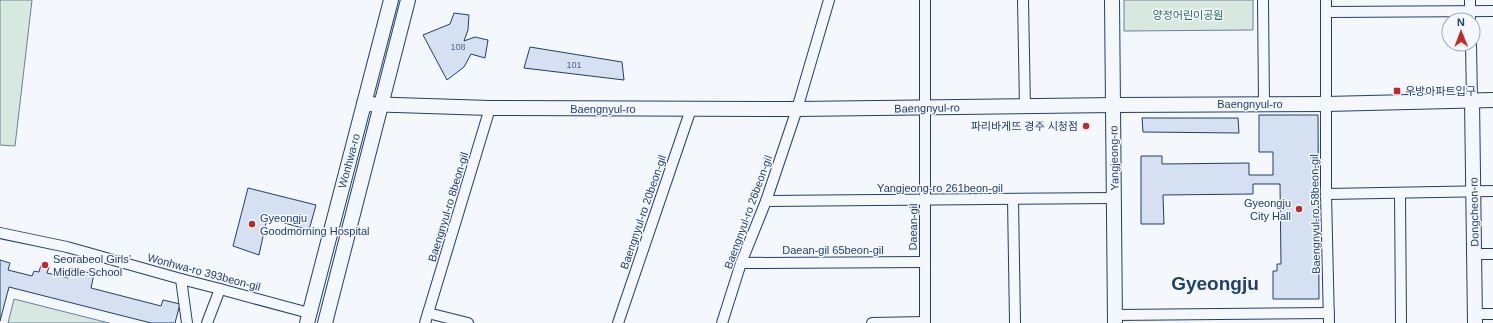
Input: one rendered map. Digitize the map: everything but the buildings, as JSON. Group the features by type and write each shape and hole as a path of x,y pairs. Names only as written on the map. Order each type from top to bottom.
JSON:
{"street":[{"name":"Wonhwa-ro","path":"308,318 391,0"},
{"name":"Wonhwa-ro","path":"326,323 408,0"},
{"name":"Baengnyul-ro 26beon-gil","path":"722,323 741,263 766,201 797,110 829,0"},
{"name":"Daean-gil","path":"925,0 925,323"},
{"path":"1023,0 1025,107"},
{"name":"Yangjeong-ro","path":"1112,0 1115,319 1329,318"},
{"path":"1263,0 1264,104"},
{"name":"Baengnyul-ro 58beon-gil","path":"1326,0 1326,194 1329,318"},
{"path":"1470,0 1470,12"},
{"path":"1481,14 1493,11"},
{"path":"1327,12 1441,15"},
{"path":"1471,52 1472,100"},
{"name":"Dongcheon-ro","path":"1472,100 1475,319"},
{"name":"Baengnyul-ro","path":"364,104 490,108 797,110 1114,105 1326,104 1493,100"},
{"name":"Baengnyul-ro 8beon-gil","path":"468,323 426,318 490,108"},
{"name":"Baengnyul-ro 20beon-gil","path":"618,323 691,109"},
{"path":"1326,194 1493,191"},
{"path":"1400,193 1401,323"},
{"name":"Yangjeong-ro 261beon-gil","path":"766,201 1114,198"},
{"path":"1013,199 1015,323"},
{"name":"Wonhwa-ro 393beon-gil","path":"0,233 67,247 181,279 220,288 308,318"},
{"path":"1474,254 1493,254"},
{"name":"Daean-gil 65beon-gil","path":"741,263 925,262"},
{"path":"181,279 187,323"},
{"path":"207,323 220,288"},
{"path":"1475,319 1493,314"},
{"path":"872,323 925,323"}],"green space":[{"path":"0,0 32,0 15,146 0,145"},
{"name":"양정어린이공원","path":"1124,0 1253,0 1253,30 1124,31"},
{"path":"14,299 109,323 8,323"}],"place":[{"name":"우방아파트입구","path":"1397,91"},
{"name":"파리바게뜨 경주 시청점","path":"1086,126"},
{"name":"Gyeongju City Hall","path":"1299,209"},
{"name":"Gyeongju Goodmorning Hospital","path":"252,224"},
{"name":"Seorabeol Girls’ Middle School","path":"45,265"}],"district":[{"name":"Gyeongju","path":"1215,283"}]}
